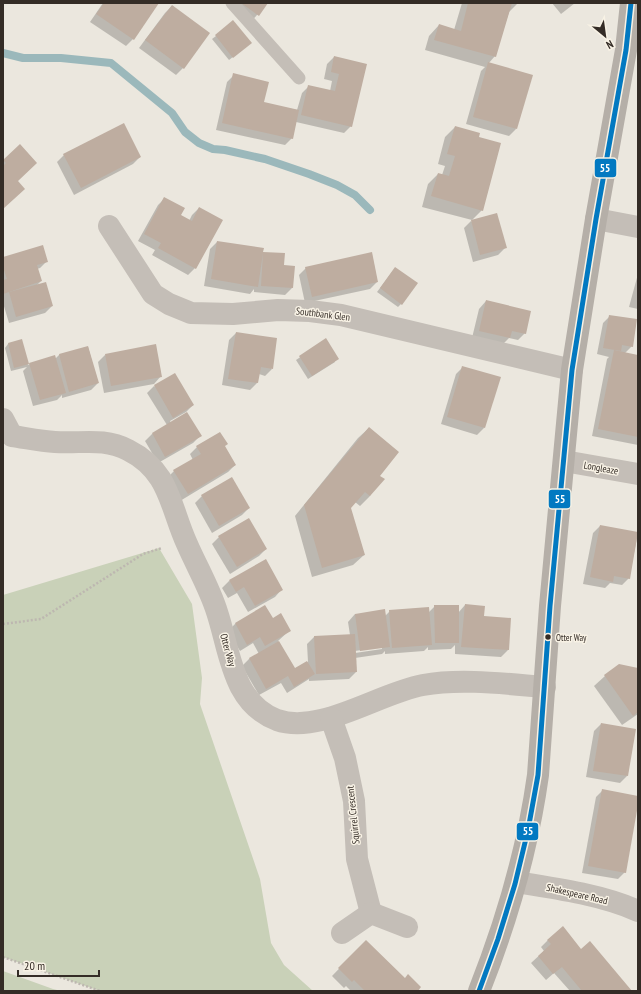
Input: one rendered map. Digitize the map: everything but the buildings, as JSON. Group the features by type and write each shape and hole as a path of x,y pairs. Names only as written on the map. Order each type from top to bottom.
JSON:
{"street":[{"path":"479,991 516,882 534,801 538,775 550,606 572,370 596,219 626,50 631,3"},
{"path":"596,219 638,227"},
{"name":"Southbank Glen","path":"109,226 153,294 169,304 191,313 232,314 278,310 310,311 341,315 572,370"},
{"name":"Otter Way","path":"6,434 53,442 76,443 99,441 115,444 129,450 144,460 155,471 163,483 171,500 186,542 217,612 228,654 237,680 253,706 265,714 278,720 292,723 307,723 331,718 401,691 424,685 448,682 494,683 545,687"},
{"name":"Longleaze","path":"564,462 638,474"},
{"name":"Squirrel Crescent","path":"331,718 344,758 354,801 357,859 371,913"},
{"name":"Shakespeare Road","path":"516,882 593,897 638,911"},
{"path":"342,933 371,913 408,927"}],"lane":[{"path":"232,3 299,78"}],"path":[{"path":"3,624 41,619 143,554 186,542"},
{"path":"3,957 100,991"}],"green space":[{"path":"159,548 192,604 202,678 200,704 260,879 271,943 284,965 313,991 100,991 3,957 3,595"},
{"path":"3,971 53,989 61,991 3,991"}],"waterway":[{"path":"3,53 23,58 61,58 111,63 172,113 185,132 199,143 213,149 225,150 265,159 309,174 337,185 355,195 370,210"}],"transit line":[{"name":"55","path":"479,991 498,939 515,884 528,830 538,775 550,606 572,370 596,219 626,50 631,3"}],"place":[{"name":"Otter Way","path":"548,637"}]}
